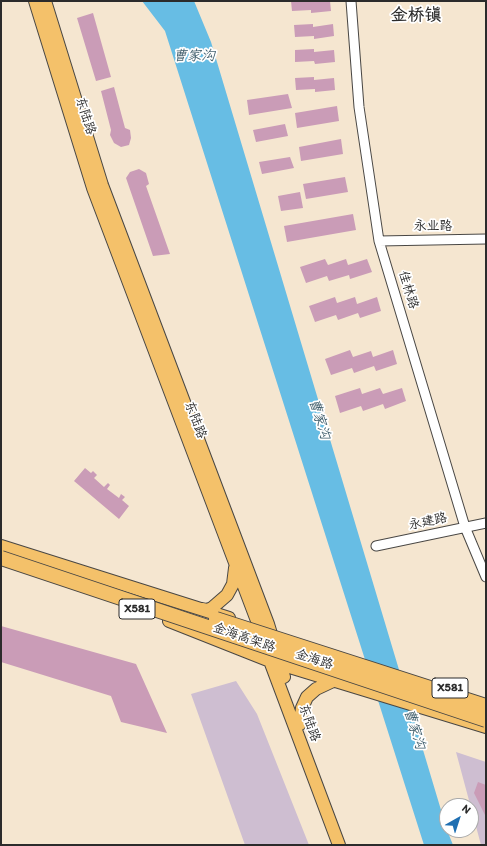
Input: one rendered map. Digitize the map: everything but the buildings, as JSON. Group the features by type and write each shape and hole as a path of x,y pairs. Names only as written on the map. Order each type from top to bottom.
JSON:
{"highway":[{"name":"金海高架路","path":"1,550 486,706"},
{"name":"金海高架路","path":"1,558 189,612 486,720"},
{"path":"189,612 403,698 486,724"}],"main road":[{"name":"东陆路","path":"36,1 72,122 96,195 259,628 275,662 300,724 346,845"},
{"name":"东陆路","path":"45,1 102,185 259,628"},
{"name":"金海路","path":"1,546 189,612 259,628 486,700"},
{"name":"金海路","path":"1,565 103,597 195,630 275,662 486,727"},
{"path":"189,612 207,610 223,599 233,584 236,565"},
{"name":"东陆路","path":"275,662 339,845"},
{"path":"300,724 302,708 307,697 316,689 333,681"}],"street":[{"name":"佳林路","path":"351,1 359,107 379,241 465,527 486,577"},
{"name":"永业路","path":"379,241 486,239"},
{"name":"永建路","path":"376,546 486,524"}],"shaded area":[{"path":"236,681 257,714 309,845 245,845 191,694"},
{"path":"456,752 486,762 486,845 481,845 479,838 479,798 468,798"}],"water":[{"name":"曹家沟","path":"142,1 194,1 211,42 439,803 439,838 450,838 453,845 424,845 165,31"}],"district":[{"name":"金桥镇","path":"416,16"}]}
